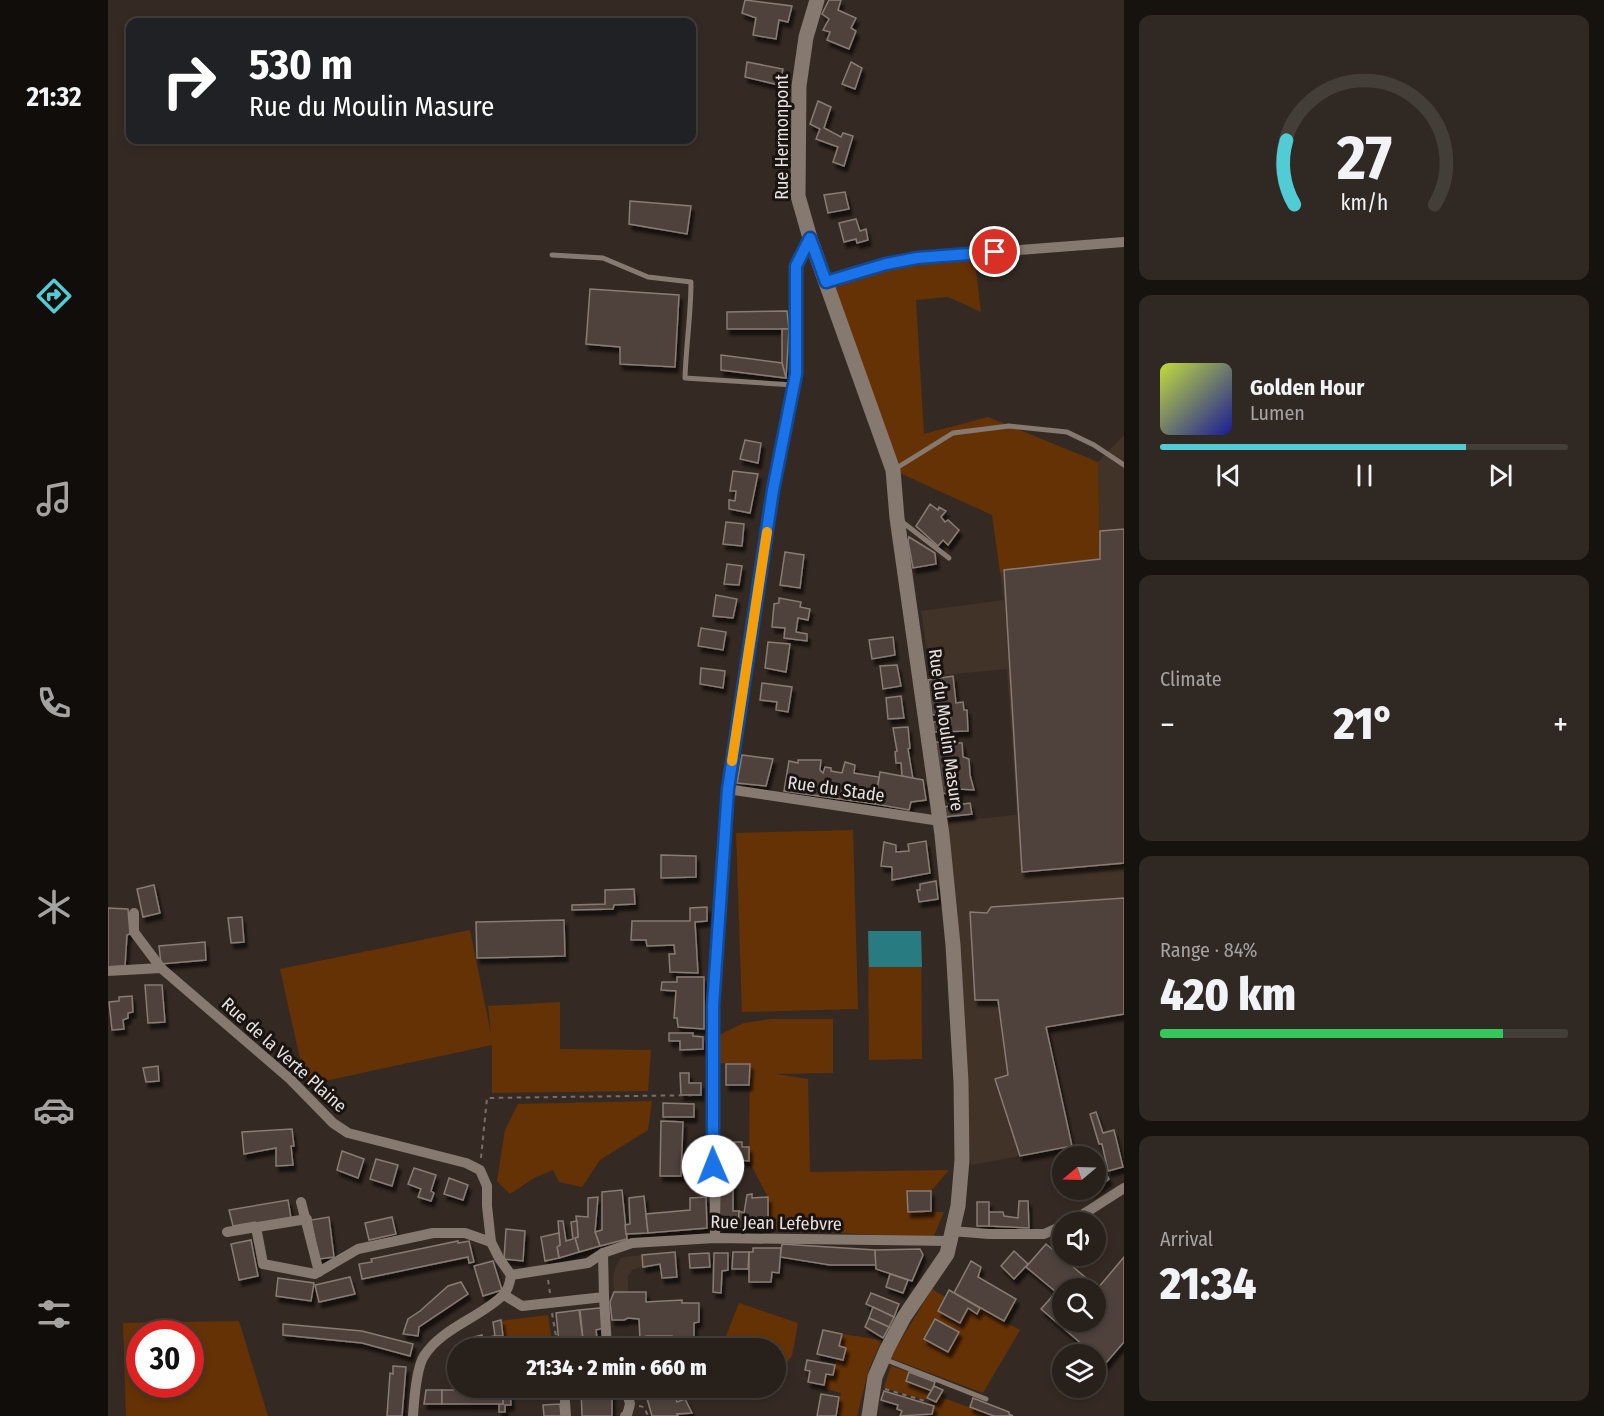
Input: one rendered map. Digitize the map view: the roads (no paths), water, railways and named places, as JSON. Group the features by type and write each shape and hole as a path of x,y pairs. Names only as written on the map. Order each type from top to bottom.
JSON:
{"main road":[{"name":"Rue Hermonpont","path":"810,238 798,196 799,86 806,37 817,0"},
{"name":"Rue du Moulin Masure","path":"810,238 893,470 897,518 940,821 953,945 962,1082 962,1160 958,1206 947,1254 904,1317 883,1359 874,1386 869,1416"}],"street":[{"path":"715,1238 713,1006 728,789 773,490 796,374 796,266 810,238"},
{"path":"826,282 886,264 917,258 1124,242"},
{"name":"Rue du Stade","path":"728,789 940,821"},
{"name":"Rue de la Verte Plaine","path":"134,913 134,932 161,968 291,1079 333,1123 348,1134 466,1163 480,1170 487,1186 491,1242"},
{"path":"108,970 161,968"},
{"path":"1087,1212 1124,1188"},
{"path":"302,1202 319,1272"},
{"path":"227,1232 307,1219"},
{"path":"256,1227 263,1264 315,1274 358,1249 433,1233 465,1233 491,1242 511,1275 510,1284 504,1295 444,1336 423,1357 414,1394 413,1416"},
{"name":"Rue Jean Lefebvre","path":"511,1275 588,1263 603,1253 632,1243 715,1238 1044,1234 1052,1230"},
{"path":"603,1253 606,1338"},
{"path":"504,1295 522,1306 604,1297"},
{"path":"565,1398 566,1416"},
{"path":"625,1416 630,1404 628,1398"}],"lane":[{"path":"552,255 603,258 648,277 691,282 691,313 686,346 685,378 794,385"},
{"path":"893,470 953,433 1009,426 1067,432 1094,445 1124,465"},
{"path":"897,518 950,558"},
{"path":"883,1359 986,1398"}],"water":[{"path":"868,931 921,931 922,967 869,967"}]}
